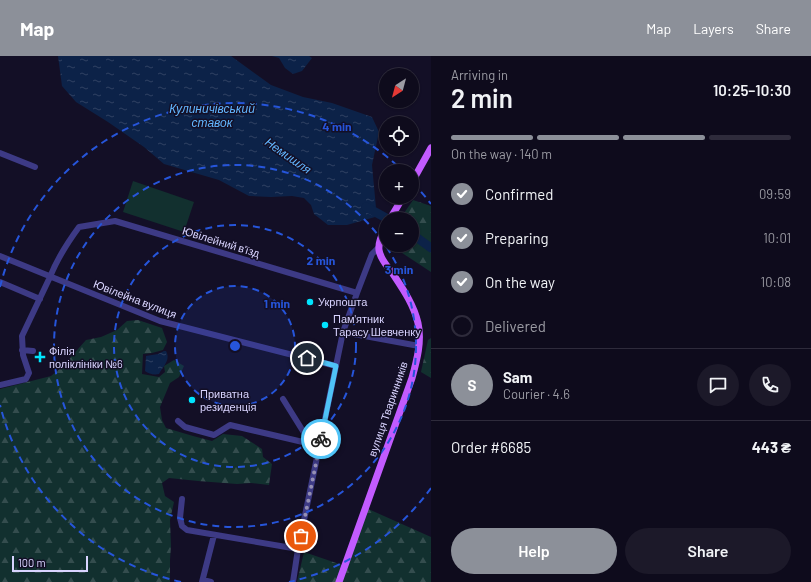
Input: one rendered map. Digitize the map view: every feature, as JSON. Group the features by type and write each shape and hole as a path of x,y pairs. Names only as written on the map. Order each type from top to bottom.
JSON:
{"main road":[{"path":"419,169 431,148"},
{"name":"вулиця Тваринників","path":"339,582 418,358 419,330 417,318 404,290 380,255 380,252"}],"street":[{"path":"0,153 35,168"},
{"name":"Ювілейний в'їзд","path":"50,277 69,241 79,227 115,221 357,293"},
{"path":"293,582 298,549 343,332 372,254 379,247"},
{"name":"Ювілейна вулиця","path":"0,256 160,322 336,366"},
{"path":"0,386 26,379 29,373 22,350 22,336 50,277"},
{"path":"0,282 40,298"},
{"path":"343,332 419,346"},
{"path":"22,350 33,351"},
{"path":"283,399 311,444"},
{"path":"178,421 185,427 214,435 230,425 320,446"},
{"path":"182,499 180,518 182,526 187,530 214,536 298,549"},
{"path":"211,582 203,581 214,536"}],"green space":[{"path":"133,181 194,202 184,232 123,212"},
{"path":"419,202 431,206 431,272 401,252 419,252 419,212 405,212 410,204 419,204"},
{"path":"138,320 162,328 167,342 163,350 143,354 142,374 159,377 165,372 164,366 174,360 184,366 179,377 170,383 160,407 162,420 166,428 212,441 223,434 242,436 262,449 263,457 272,464 269,485 251,483 237,484 169,478 162,483 165,496 174,502 170,520 170,582 0,582 0,389 51,376 62,367 86,340 101,337 117,330 127,321"},
{"path":"431,338 431,378 421,372 428,340"},
{"path":"366,508 431,537 431,582 297,582 304,552 345,566"}],"water":[{"name":"Кулиничівський ставок","path":"58,56 231,56 271,85 303,97 332,103 372,117 379,132 372,165 376,208 375,217 347,225 328,225 314,214 311,205 304,198 292,196 249,196 219,180 164,164 144,147 76,102 62,86"},
{"path":"272,56 309,56 312,58 302,71 293,74 285,68 279,58"},
{"path":"166,351 168,357 159,374 152,374 145,371 146,356 158,354"}],"waterway":[{"name":"Немишля","path":"366,207 379,214"},
{"name":"Немишля","path":"419,239 431,248"}],"way so far":[{"path":"301,536 321,439"}],"place":[{"name":"Укрпошта","path":"310,302"},
{"name":"Пам'ятник Тарасу Шевченку","path":"325,325"},
{"name":"Філія поліклініки №6","path":"40,357"},
{"name":"Приватна резиденція","path":"192,400"}],"route":[{"path":"307,358 336,366 321,439"}]}
